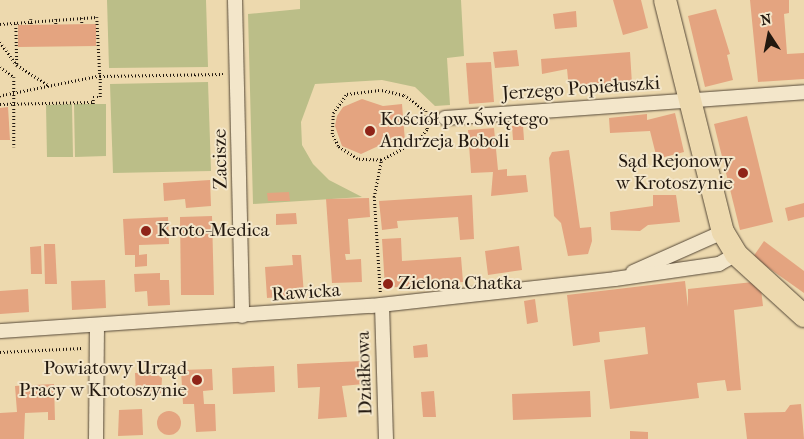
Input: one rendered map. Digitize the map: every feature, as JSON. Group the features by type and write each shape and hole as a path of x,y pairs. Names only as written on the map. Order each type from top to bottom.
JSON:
{"main road":[{"path":"665,0 723,232 736,254 804,316"}],"street":[{"name":"Zacisze","path":"235,0 242,316"},
{"name":"Jerzego Popiełuszki","path":"445,118 804,92"},
{"name":"Rawicka","path":"615,279 723,232"},
{"name":"Rawicka","path":"0,330 97,326 242,316 378,300 615,279 719,264 736,254"},
{"name":"Działkowa","path":"378,300 386,439"},
{"path":"96,439 97,326"}],"path":[{"path":"0,104 93,103 93,97 100,97 97,17 18,20 16,24 17,65"},
{"path":"56,18 56,24"},
{"path":"82,18 82,24"},
{"path":"31,19 31,25"},
{"path":"0,24 16,24"},
{"path":"0,42 17,65 49,86"},
{"path":"0,67 14,78 14,147"},
{"path":"0,96 100,76 224,74"},
{"path":"382,90 404,95 426,111 426,119 427,128 417,141 381,160 357,160 338,146 332,134 333,112 347,94 382,90"},
{"path":"426,119 445,118"},
{"path":"378,300 380,294 374,197 381,160"},
{"path":"0,352 97,348"}],"green space":[{"path":"107,0 206,0 208,67 109,68"},
{"path":"300,0 461,0 464,56 447,58 450,105 435,106 415,87 382,80 315,84 301,122 302,145 313,164 329,180 362,197 253,204 248,14 300,9"},
{"path":"208,82 211,171 113,173 110,84"},
{"path":"72,104 73,157 47,157 46,105"},
{"path":"74,104 106,104 106,156 75,157"}],"building":[{"path":"613,0 641,0 648,28 623,35"},
{"path":"750,0 789,0 789,13 784,14 787,54 804,53 804,79 758,82"},
{"path":"716,9 730,54 727,55 733,80 705,87 688,16"},
{"path":"576,11 577,27 555,29 553,14"},
{"path":"96,24 96,46 18,47 18,25"},
{"path":"517,50 519,66 495,68 493,52"},
{"path":"630,52 632,84 569,89 567,69 542,74 541,59"},
{"path":"491,62 494,102 469,104 466,63"},
{"name":"Kościół pw. Świętego Andrzeja Boboli","path":"362,99 383,106 402,104 405,141 387,142 361,154 342,146 335,126 337,116 343,107"},
{"path":"8,107 10,140 0,140 0,108"},
{"path":"675,113 684,152 657,159 650,131 610,133 609,118 647,114 647,120"},
{"name":"Sąd Rejonowy w Krotoszynie","path":"747,116 773,222 740,230 714,124"},
{"path":"523,125 524,140 513,140 512,126"},
{"path":"494,128 498,170 507,169 507,176 526,175 528,192 491,196 493,172 471,173 468,130"},
{"path":"569,150 580,228 591,227 592,241 588,254 568,256 561,223 554,216 549,158 552,152"},
{"path":"210,180 211,206 186,208 185,199 164,201 163,183"},
{"path":"289,192 290,201 268,201 267,193"},
{"path":"472,195 474,239 460,240 458,217 397,221 398,228 382,230 379,201"},
{"path":"653,195 676,195 680,222 648,225 640,231 611,230 610,212 653,206"},
{"path":"369,198 370,217 348,219 350,254 345,254 346,260 361,259 362,282 332,283 326,199"},
{"path":"804,203 804,217 788,221 785,208"},
{"path":"296,213 297,224 276,225 276,214"},
{"path":"212,216 214,295 181,295 180,217"},
{"name":"Kroto-Medica","path":"168,217 169,244 139,245 139,255 147,254 147,266 135,267 135,255 125,255 123,219"},
{"path":"401,238 402,261 461,257 463,282 385,288 382,239"},
{"path":"764,241 804,271 804,293 753,257"},
{"path":"44,244 55,244 57,284 45,284"},
{"path":"41,246 42,274 31,274 30,247"},
{"path":"519,246 522,270 488,275 485,251"},
{"path":"292,255 301,255 304,295 267,298 265,267 293,265"},
{"path":"160,273 160,280 169,280 170,305 148,306 147,291 135,292 134,274"},
{"path":"105,280 106,308 72,310 71,281"},
{"path":"685,281 688,307 688,289 753,282 761,289 763,306 734,310 741,390 727,391 725,380 697,383 699,398 610,409 604,360 648,354 645,327 599,332 600,342 573,346 567,295"},
{"path":"28,289 29,312 0,314 0,291"},
{"path":"535,299 538,322 527,324 524,301"},
{"path":"427,344 428,357 414,358 413,346"},
{"path":"363,361 364,384 342,386 347,417 318,419 320,387 298,388 297,364"},
{"path":"274,366 275,392 233,394 232,368"},
{"path":"212,369 213,390 203,391 204,404 215,404 216,431 196,432 194,404 183,404 181,370"},
{"path":"153,372 162,378 161,393 136,395 135,373"},
{"path":"54,384 55,420 48,420 48,412 25,413 24,439 0,439 0,413 17,412 15,386"},
{"path":"434,391 436,417 423,417 421,392"},
{"path":"590,391 591,417 513,420 512,394"},
{"path":"801,404 804,439 747,439 744,413 785,412 790,405"},
{"path":"142,409 143,435 118,436 119,410"},
{"path":"169,411 177,415 181,423 177,431 169,435 161,431 157,423 161,415"},
{"path":"630,431 648,432 648,439 630,439"}],"place":[{"name":"Kościół pw. Świętego Andrzeja Boboli","path":"370,131"},
{"name":"Sąd Rejonowy w Krotoszynie","path":"743,173"},
{"name":"Kroto-Medica","path":"146,231"},
{"name":"Zielona Chatka","path":"388,284"},
{"name":"Powiatowy Urząd Pracy w Krotoszynie","path":"197,380"}]}
